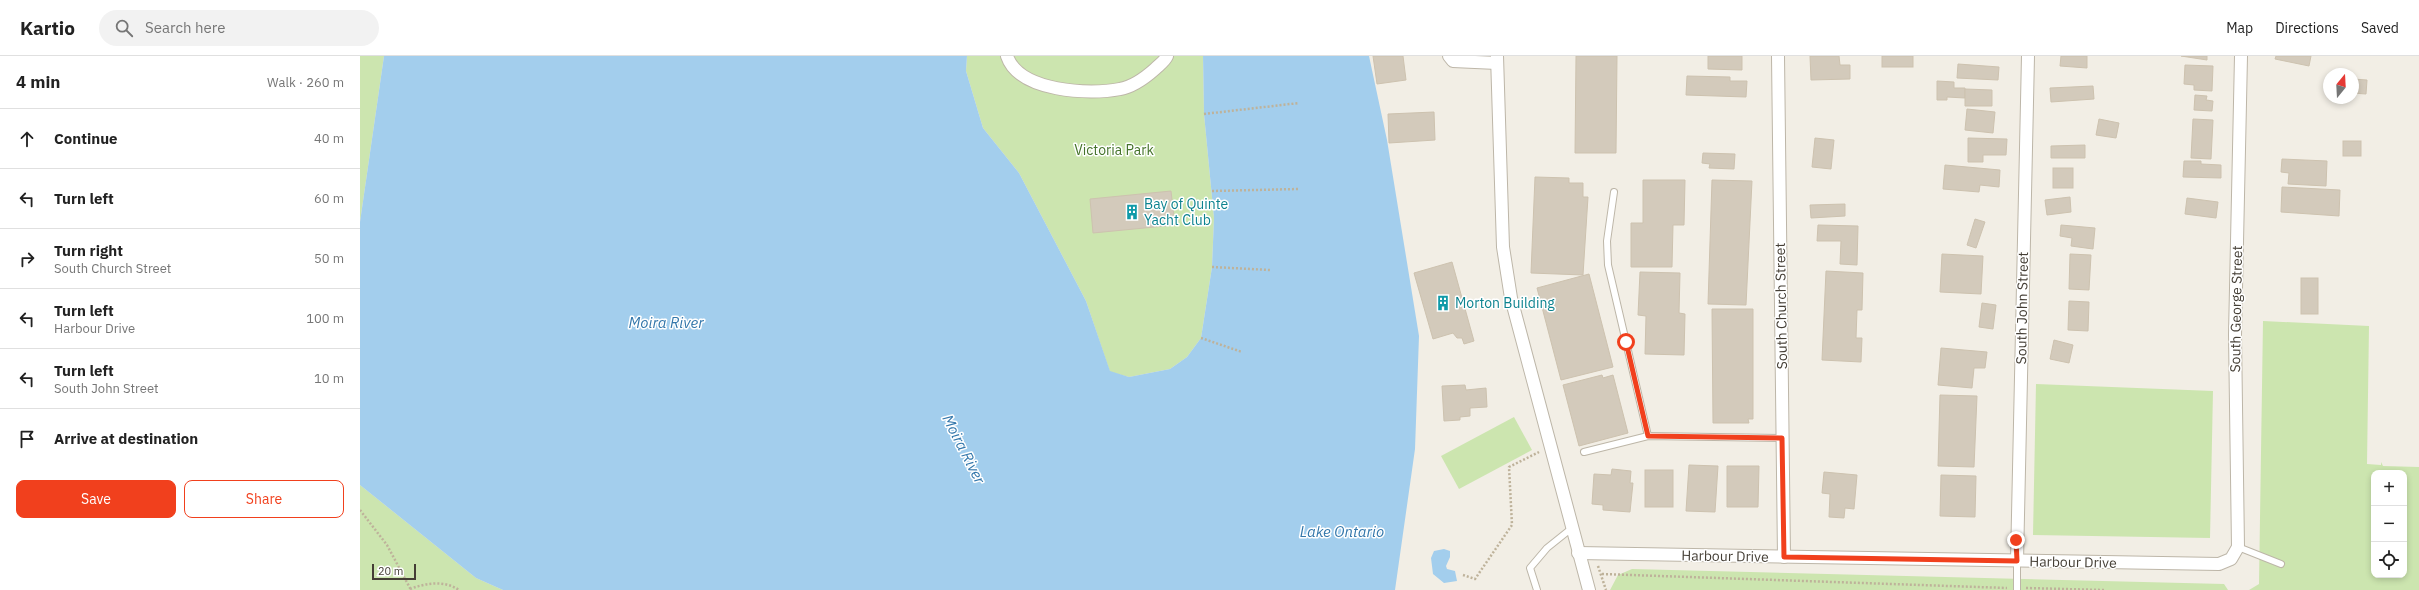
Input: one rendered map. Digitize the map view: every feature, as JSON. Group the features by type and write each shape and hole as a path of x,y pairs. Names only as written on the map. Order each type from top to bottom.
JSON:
{"street":[{"path":"1007,56 1009,61 1025,77 1050,88 1091,92 1122,89 1147,76 1167,56"},
{"path":"1449,56 1453,61 1497,60 1503,247 1511,298 1589,590"},
{"name":"South Church Street","path":"1778,56 1784,557"},
{"name":"South John Street","path":"2017,561 2028,56"},
{"name":"South George Street","path":"2238,547 2235,335 2241,56"},
{"name":"Harbour Drive","path":"1578,553 2219,564 2231,559 2238,547"}],"lane":[{"path":"1614,192 1607,241 1608,265 1648,436"},
{"path":"1584,452 1648,436 1782,438"},
{"path":"1537,590 1530,568 1547,548 1572,528"},
{"path":"2238,547 2281,564"},
{"path":"2017,561 2017,589"}],"path":[{"path":"1204,114 1299,103"},
{"path":"1212,191 1298,189"},
{"path":"1212,267 1270,270"},
{"path":"1200,338 1242,352"},
{"path":"1463,575 1475,579 1512,524 1509,466 1550,446"},
{"path":"360,510 387,545 411,590 430,583 445,585 459,590"},
{"path":"1606,590 1602,574 1948,589 2104,590"}],"green space":[{"path":"360,56 384,56 360,222"},
{"name":"Victoria Park","path":"967,56 1203,56 1204,114 1214,218 1212,267 1201,338 1187,357 1170,369 1129,377 1110,372 1086,301 1019,173 983,128 966,71"},
{"path":"2263,321 2369,326 2367,464 2381,465 2381,462 2383,466 2419,467 2419,590 2249,590 2259,584"},
{"path":"2036,384 2213,391 2210,538 2033,535"},
{"path":"1514,417 1532,450 1459,489 1441,456"},
{"path":"360,485 476,578 503,590 360,590"},
{"path":"1632,569 2224,584 2228,590 1610,590 1618,575"}],"water":[{"name":"Moira River","path":"384,56 967,56 966,71 983,128 1019,173 1086,301 1110,371 1129,377 1170,369 1187,357 1201,338 1212,267 1214,218 1204,114 1203,56 1369,56 1387,140 1419,336 1415,449 1395,590 503,590 476,578 360,485 360,222"},
{"path":"1444,549 1450,551 1450,557 1446,566 1447,569 1455,571 1457,581 1444,583 1433,574 1431,558 1434,551"}],"building":[{"path":"1373,56 1403,56 1406,80 1377,84"},
{"path":"1576,56 1617,56 1616,153 1575,153"},
{"path":"1708,56 1742,56 1742,70 1708,69"},
{"path":"1810,56 1839,56 1840,65 1850,65 1850,79 1811,80"},
{"path":"1882,56 1913,56 1913,67 1882,67"},
{"path":"2061,56 2087,56 2087,68 2060,66"},
{"path":"2181,56 2207,56 2207,60"},
{"path":"2276,56 2311,56 2309,66 2275,59"},
{"path":"1958,64 1999,67 1998,80 1957,78"},
{"path":"2185,65 2213,66 2212,91 2194,90 2194,85 2184,84"},
{"path":"1687,76 1730,77 1730,81 1747,81 1746,97 1686,95"},
{"path":"2359,79 2367,80 2366,94 2359,93"},
{"path":"1937,81 1954,82 1954,88 1965,88 1965,98 1947,97 1947,100 1937,100"},
{"path":"2093,86 2094,99 2051,102 2050,88"},
{"path":"1965,89 1992,90 1992,106 1965,106"},
{"path":"2195,95 2207,96 2206,100 2213,101 2212,111 2194,110"},
{"path":"1967,109 1995,112 1993,133 1965,130"},
{"path":"1434,112 1435,140 1389,143 1388,114"},
{"path":"2099,119 2119,123 2116,138 2096,135"},
{"path":"2193,119 2213,120 2211,159 2191,158"},
{"path":"1815,138 1834,140 1831,169 1812,167"},
{"path":"1968,138 2007,139 2006,155 1983,155 1983,162 1968,162"},
{"path":"2343,141 2361,141 2361,156 2343,156"},
{"path":"2085,145 2085,158 2051,158 2051,146"},
{"path":"1703,153 1735,154 1734,169 1709,168 1710,164 1702,163"},
{"path":"2282,159 2327,161 2326,186 2288,184 2289,173 2281,172"},
{"path":"2184,161 2201,161 2201,164 2221,165 2221,178 2183,177"},
{"path":"1945,165 2000,170 1999,187 1980,185 1979,192 1943,189"},
{"path":"2053,168 2073,168 2073,188 2053,188"},
{"path":"1535,177 1569,178 1569,183 1583,183 1583,197 1588,197 1583,275 1531,273"},
{"path":"1643,180 1685,180 1684,225 1673,225 1672,267 1631,267 1631,223 1643,223"},
{"path":"1712,180 1752,181 1746,305 1708,304"},
{"path":"2282,187 2340,190 2339,216 2281,212"},
{"name":"Bay of Quinte Yacht Club","path":"1171,191 1175,225 1093,233 1090,199"},
{"path":"2070,197 2071,212 2047,215 2045,200"},
{"path":"2187,198 2218,202 2216,218 2185,214"},
{"path":"1845,204 1845,216 1811,218 1810,205"},
{"path":"1975,219 1985,222 1976,248 1967,245"},
{"path":"1818,225 1858,226 1857,265 1840,264 1841,241 1817,241"},
{"path":"2061,225 2095,228 2093,249 2071,246 2072,238 2060,236"},
{"path":"1942,254 1983,256 1981,294 1940,292"},
{"path":"2070,254 2091,255 2089,290 2069,289"},
{"name":"Morton Building","path":"1452,262 1474,341 1464,344 1462,338 1457,338 1453,333 1433,339 1414,273"},
{"path":"1826,271 1863,273 1862,310 1857,310 1856,338 1862,338 1861,362 1822,360"},
{"path":"1640,272 1680,273 1679,313 1685,314 1684,355 1645,354 1646,316 1638,315"},
{"path":"1589,274 1613,367 1561,380 1537,288"},
{"path":"2301,278 2318,278 2318,314 2301,314"},
{"path":"2069,301 2089,302 2088,331 2068,330"},
{"path":"1982,303 1996,305 1993,329 1979,327"},
{"path":"1712,309 1753,309 1753,419 1748,419 1749,423 1713,423"},
{"path":"2054,340 2073,345 2069,363 2050,359"},
{"path":"1941,348 1987,352 1985,368 1974,368 1972,388 1938,385"},
{"path":"1602,375 1603,378 1613,375 1628,433 1579,446 1563,385"},
{"path":"1465,385 1466,390 1486,388 1487,407 1470,408 1470,416 1460,417 1460,420 1444,421 1442,386"},
{"path":"1940,395 1977,396 1974,467 1938,466"},
{"path":"1689,465 1718,466 1715,512 1686,511"},
{"path":"1727,466 1759,466 1758,507 1727,507"},
{"path":"1612,469 1631,471 1630,483 1633,483 1630,512 1603,510 1603,505 1592,504 1594,474 1611,475"},
{"path":"1645,470 1673,470 1673,507 1645,507"},
{"path":"1824,472 1857,475 1854,509 1845,508 1844,518 1829,517 1830,494 1822,493"},
{"path":"1941,475 1976,476 1975,517 1940,516"}],"place":[{"name":"Bay of Quinte Yacht Club","path":"1132,212"},
{"name":"Morton Building","path":"1443,303"}],"route":[{"path":"1626,342 1648,436 1782,438 1784,557 2017,561 2016,540"}],"water label":[{"name":"Lake Ontario","path":"1342,531"}]}
